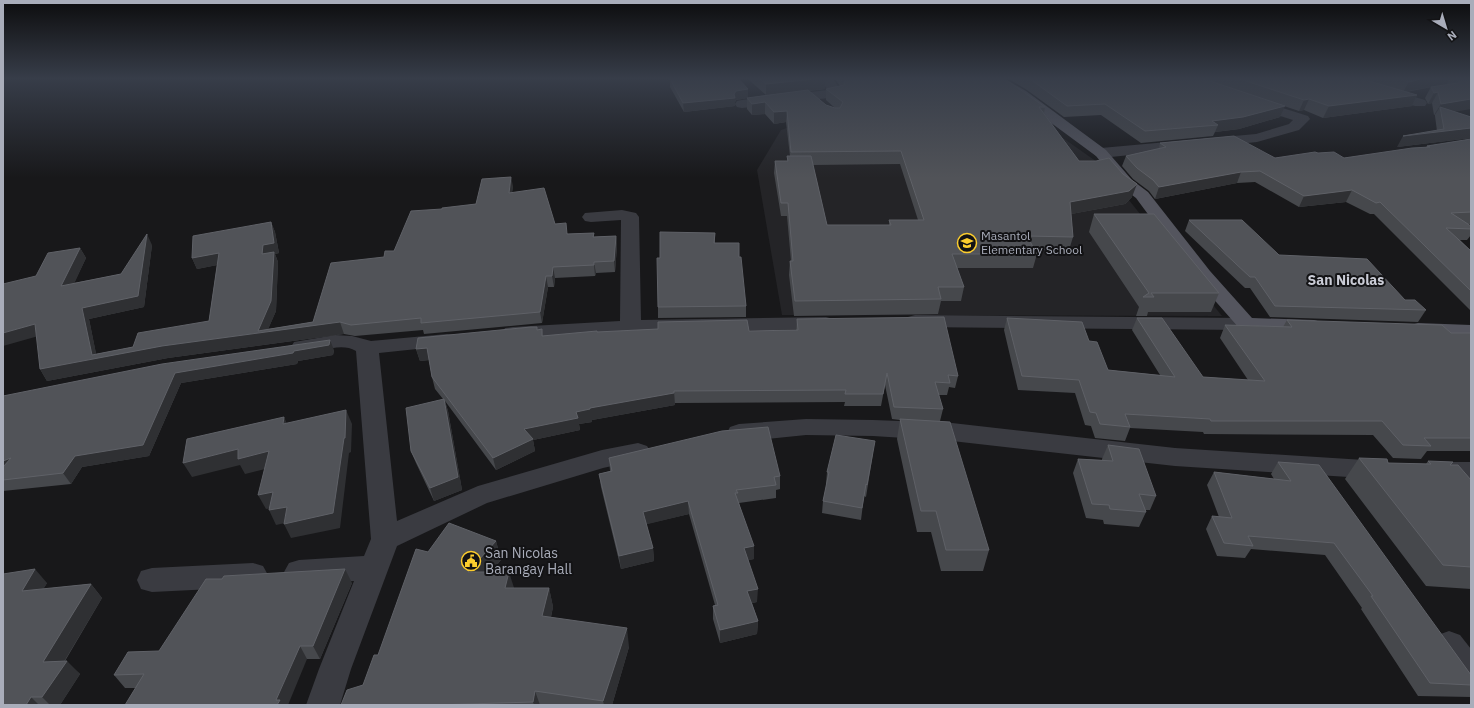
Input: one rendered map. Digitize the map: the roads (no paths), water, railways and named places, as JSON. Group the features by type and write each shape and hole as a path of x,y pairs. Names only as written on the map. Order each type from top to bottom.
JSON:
{"main road":[{"path":"1045,112 1101,153 1126,183 1142,196 1203,275 1246,324 1331,327"},
{"path":"1401,329 1471,331"}],"street":[{"path":"1101,153 1257,138 1294,127 1303,119 1282,112"},
{"path":"591,217 622,215 630,217 630,327"},
{"path":"898,321 1246,324"},
{"path":"493,335 533,331 630,327 843,322"},
{"path":"286,350 344,341 361,344 367,348 470,338"},
{"path":"323,705 335,669 385,540 367,348"},
{"path":"715,436 806,427 873,428 952,432 1175,457 1320,468 1407,471 1466,477"},
{"path":"385,540 478,496 602,459 662,447"},
{"path":"1320,468 1338,493"},
{"path":"152,580 374,568"},
{"path":"1434,625 1471,675"}],"place":[{"name":"Masantol Elementary School","path":"967,243"},
{"name":"San Nicolas Barangay Hall","path":"471,561"}],"district":[{"name":"San Nicolas","path":"1346,280"}]}
